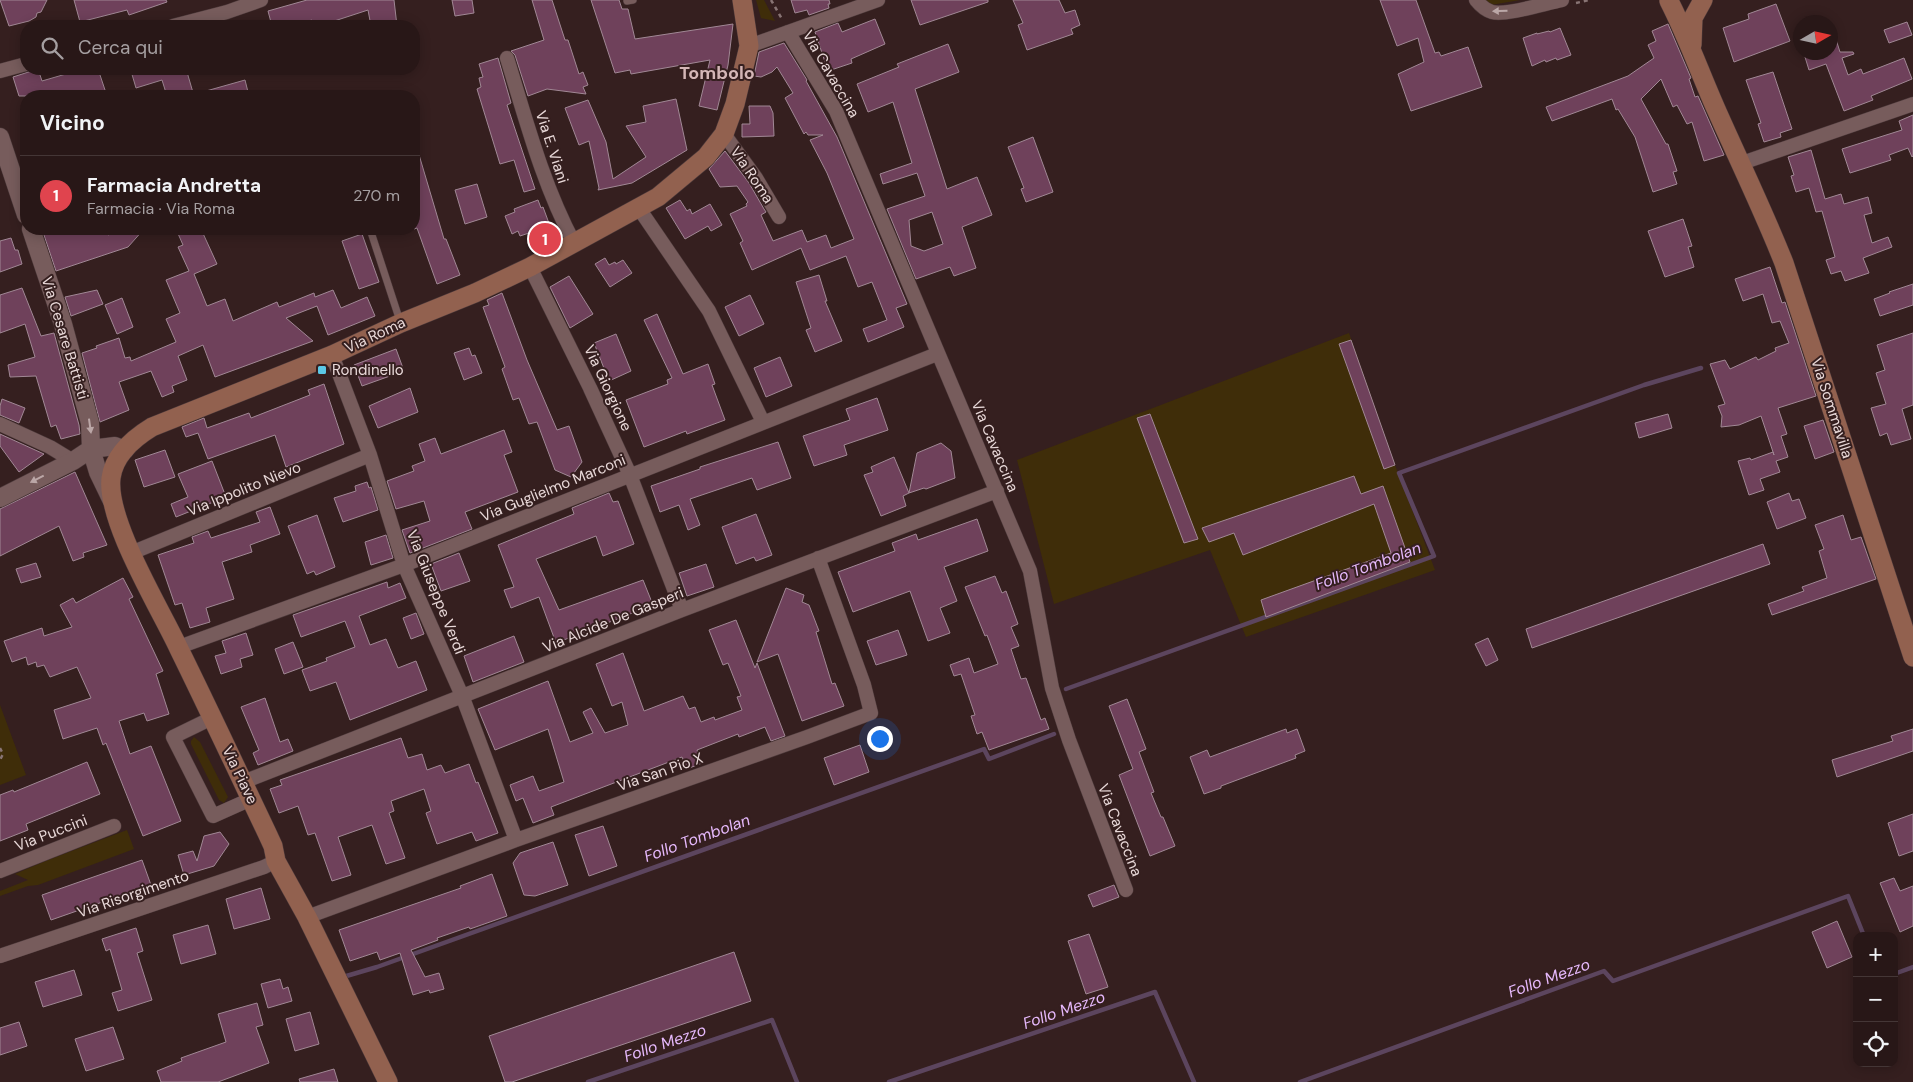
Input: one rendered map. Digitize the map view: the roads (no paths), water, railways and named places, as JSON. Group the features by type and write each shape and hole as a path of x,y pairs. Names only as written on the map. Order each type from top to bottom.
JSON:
{"main road":[{"name":"Via Roma","path":"120,456 137,436 152,427 332,355 401,322 476,293 530,267 658,197 706,157 724,134 735,104 749,46 742,0"},
{"name":"Via Sommavilla","path":"1669,0 1678,5 1688,6 1702,0"},
{"name":"Via Sommavilla","path":"1669,0 1716,110 1766,217 1784,263 1913,657"},
{"name":"Via Sommavilla","path":"1692,52 1691,34 1694,18 1702,0"},
{"name":"Via Piave","path":"120,456 111,476 112,501 131,553 179,648 273,846 276,861 307,918 388,1082"}],"street":[{"path":"196,20 261,0"},
{"path":"749,46 878,0"},
{"path":"1476,0 1483,8 1492,12 1502,12 1562,0"},
{"name":"Via Cavaccina","path":"788,32 836,111 1030,571 1052,688 1063,723 1126,890"},
{"name":"Via E. Viani","path":"507,58 558,214 574,243"},
{"path":"0,71 20,66"},
{"path":"1742,163 1913,104"},
{"name":"Via Roma","path":"724,134 756,178 780,217"},
{"path":"0,137 20,197"},
{"path":"638,207 709,311 763,422"},
{"name":"Via Cesare Battisti","path":"33,235 63,324 90,423 91,449 98,472 112,501"},
{"name":"Via Giorgione","path":"530,267 590,388 630,475 682,610"},
{"name":"Via Guglielmo Marconi","path":"179,648 404,565 937,354"},
{"name":"Via Giuseppe Verdi","path":"332,355 370,455 404,565 463,698 516,840"},
{"path":"0,424 50,447 73,461"},
{"path":"0,498 73,461 91,449 115,446 120,456"},
{"name":"Via Ippolito Nievo","path":"131,553 370,455"},
{"name":"Via Alcide De Gasperi","path":"212,718 173,737 213,816 247,791 463,698 682,610 997,491"},
{"name":"Via San Pio X","path":"307,918 516,840 870,713 864,685 818,558"},
{"name":"Via Puccini","path":"0,871 114,826"},
{"name":"Via Risorgimento","path":"0,956 264,867 276,861"}],"lane":[{"path":"372,235 401,322"}],"waterway":[{"name":"Follo Tombolan","path":"1066,689 1434,556 1399,473 1644,385 1701,368"},
{"name":"Follo Tombolan","path":"343,977 377,967 984,749 989,759 1054,734"},
{"name":"Follo Mezzo","path":"1300,1082 1604,971 1613,981 1848,896 1862,932"},
{"name":"Follo Mezzo","path":"1898,973 1913,967"},
{"name":"Follo Mezzo","path":"889,1082 1155,992 1194,1082"},
{"name":"Follo Mezzo","path":"588,1082 772,1020 797,1082"}],"place":[{"name":"Farmacia Andretta","path":"545,239"},
{"name":"Rondinello","path":"322,370"}],"district":[{"name":"Tombolo","path":"717,73"}]}
